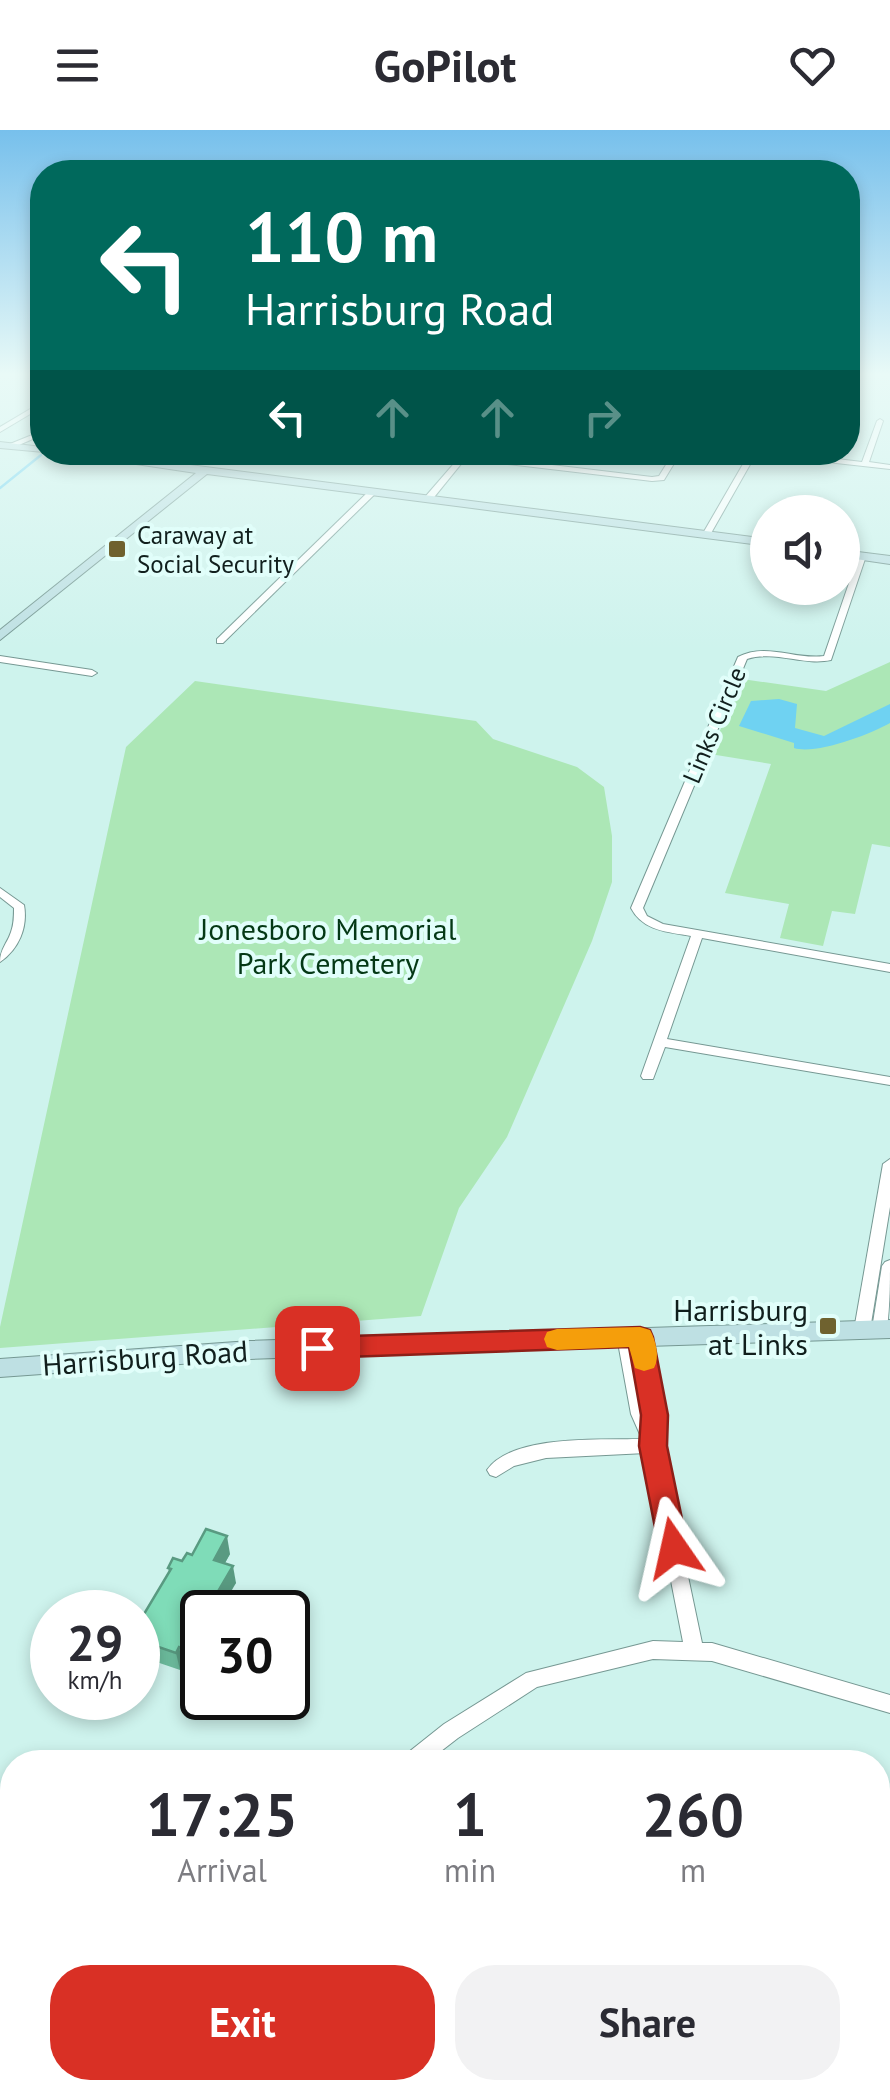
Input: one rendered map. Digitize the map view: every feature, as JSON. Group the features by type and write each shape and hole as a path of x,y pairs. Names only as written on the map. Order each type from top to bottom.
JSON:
{"street":[{"path":"172,466 750,540"},
{"path":"424,498 455,466"},
{"path":"540,466 652,479 662,478 669,466"},
{"path":"706,534 746,466"},
{"path":"0,636 204,470"},
{"path":"220,641 373,492"},
{"path":"862,556 890,560"},
{"name":"Links Circle","path":"862,556 828,658 817,661 757,653 743,657 636,906 650,923 890,968"},
{"path":"0,659 92,674"},
{"path":"0,891 20,907 20,925 16,940 0,958"},
{"path":"648,1076 698,934"},
{"path":"661,1042 890,1081"},
{"path":"877,1329 890,1164"},
{"path":"877,1329 890,1266"},
{"name":"Harrisburg Road","path":"0,1368 250,1350 877,1329"},
{"path":"632,1337 639,1414 653,1446 694,1650"},
{"path":"496,1470 508,1458 528,1453 653,1446"},
{"path":"427,1750 534,1679 641,1652 694,1650 890,1704"}],"green space":[{"path":"890,662 890,847 872,844 855,914 832,911 823,946 780,938 789,904 725,893 771,764 710,754 742,679 826,691"},
{"name":"Jonesboro Memorial Park Cemetery","path":"195,681 476,721 493,739 577,767 604,787 612,836 612,882 592,941 507,1137 459,1208 421,1316 0,1348 0,1327 126,747"}],"water":[{"path":"779,699 797,704 795,728 824,736 890,704 890,723 842,743 815,749 794,748 794,743 739,726 751,701"}],"building":[{"path":"206,1529 227,1536 214,1560 233,1566 219,1590 180,1590 180,1647 176,1653 160,1648 158,1590 173,1558 182,1561 187,1553 192,1555"}],"waterway":[{"path":"0,488 27,466"}],"slow traffic":[{"path":"557,1339 640,1337 644,1361"}],"place":[{"name":"Caraway at Social Security","path":"117,549"},
{"name":"Harrisburg at Links","path":"828,1326"}],"route":[{"path":"317,1348 640,1337 654,1415 653,1446 674,1548"}]}
